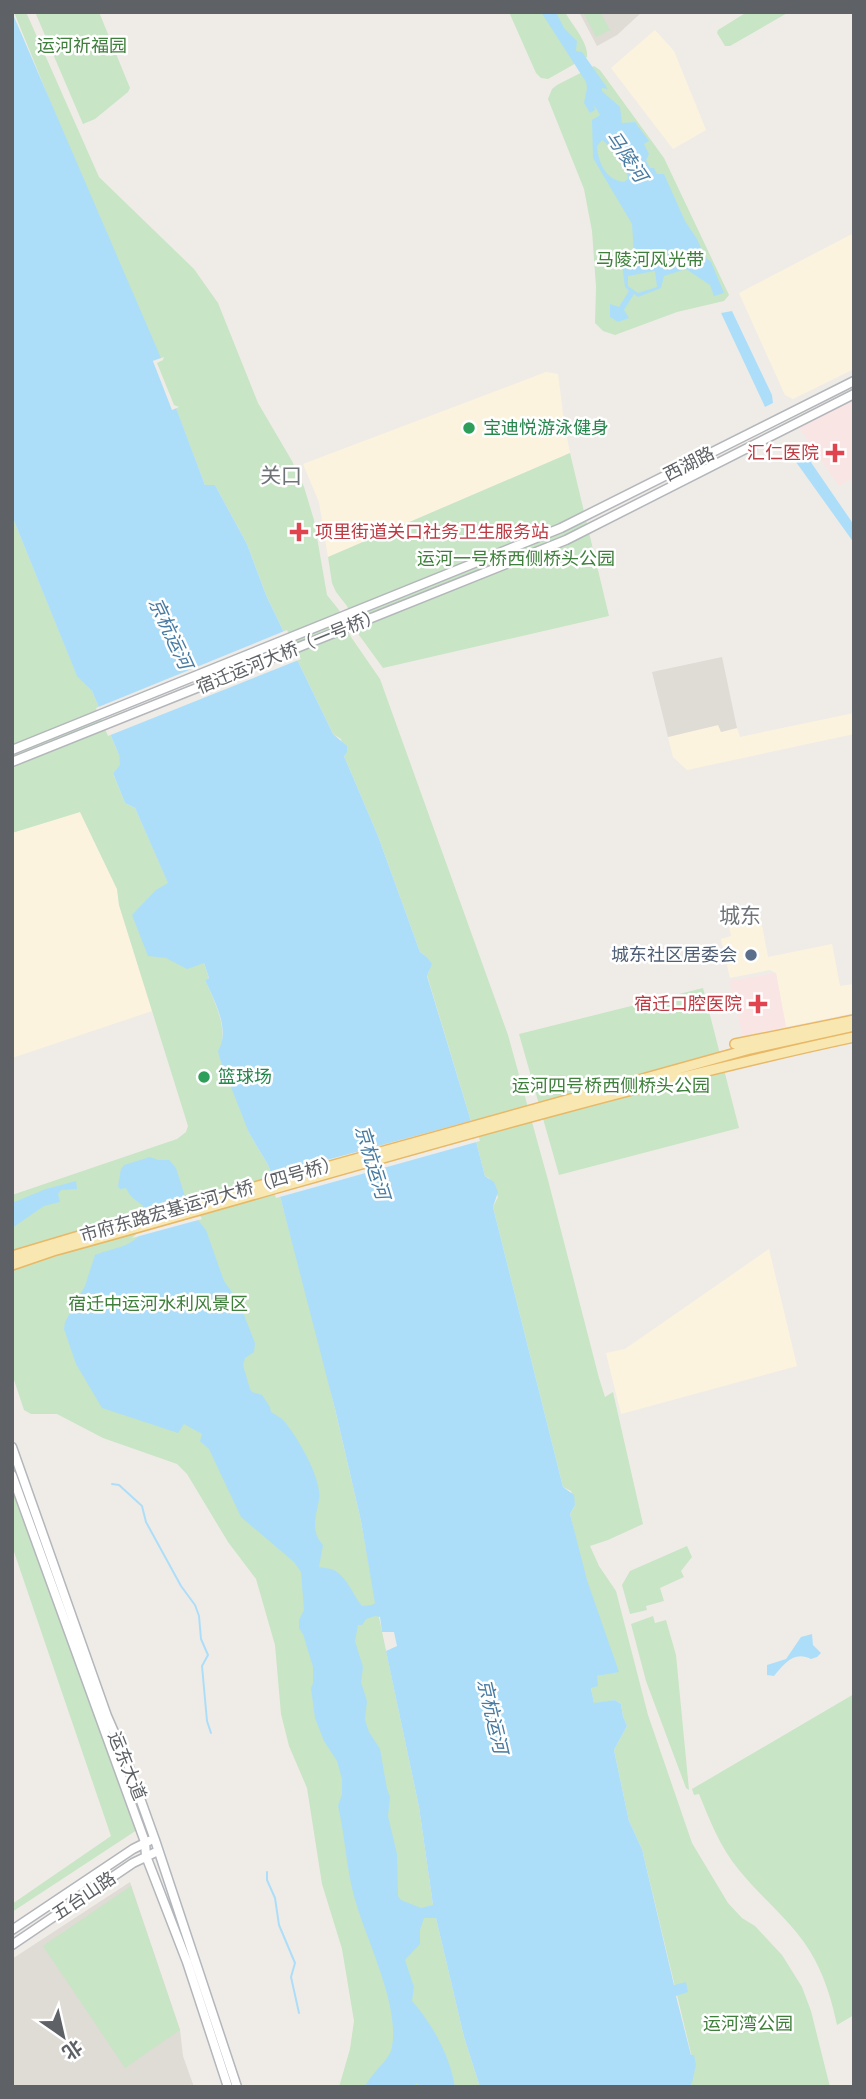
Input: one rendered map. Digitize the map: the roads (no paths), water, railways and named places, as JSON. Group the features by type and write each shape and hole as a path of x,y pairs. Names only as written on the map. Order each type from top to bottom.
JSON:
{"main road":[{"name":"西湖路","path":"561,528 854,382"},
{"name":"西湖路","path":"566,540 854,394"},
{"name":"宿迁运河大桥（一号桥）","path":"12,750 561,528"},
{"name":"宿迁运河大桥（一号桥）","path":"12,762 566,540"},
{"path":"735,1044 854,1020"},
{"name":"市府东路宏基运河大桥（四号桥）","path":"12,1256 750,1049 854,1026"},
{"name":"市府东路宏基运河大桥（四号桥）","path":"12,1265 53,1251 502,1126 754,1059 854,1037"},
{"path":"740,1068 854,1043"},
{"name":"运东大道","path":"12,1447 107,1716 155,1840 237,2087"},
{"name":"运东大道","path":"12,1475 145,1842 146,1856 187,1962 228,2087"},
{"name":"五台山路","path":"12,1930 145,1842 155,1840"},
{"name":"五台山路","path":"12,1945 132,1863 158,1851"}],"water":[{"name":"京杭运河","path":"12,12 161,358 153,361 173,409 176,408 205,485 215,485 247,544 266,595 333,734 347,746 344,756 378,836 420,952 432,964 427,976 485,1176 494,1182 498,1192 493,1207 563,1487 574,1495 575,1505 570,1514 587,1580 619,1672 597,1676 598,1686 591,1688 594,1703 615,1700 621,1704 627,1726 614,1750 629,1821 642,1849 674,1985 686,1982 688,1992 676,1996 696,2065 691,2087 480,2087 464,2037 436,1918 424,1918 420,1930 420,1944 405,1960 414,1987 412,2001 439,2041 455,2087 420,2087 416,2083 415,2087 365,2087 391,2052 391,2011 351,1885 338,1806 342,1794 342,1779 337,1761 324,1741 315,1718 311,1688 313,1667 299,1628 299,1620 304,1610 301,1572 294,1562 241,1517 209,1449 200,1441 202,1434 184,1424 178,1433 102,1408 76,1364 64,1329 65,1322 85,1286 95,1255 128,1244 148,1228 144,1207 126,1188 120,1189 118,1186 121,1169 124,1165 150,1157 169,1160 176,1168 189,1209 206,1230 224,1281 239,1302 255,1343 254,1352 245,1358 243,1365 250,1389 262,1395 271,1412 289,1428 313,1470 319,1491 315,1529 323,1545 319,1567 331,1569 341,1575 362,1606 375,1603 361,1521 335,1409 281,1200 268,1165 249,1133 220,1059 218,1051 222,1043 222,1025 205,980 209,978 204,963 187,969 166,958 148,956 132,915 156,890 168,883 135,808 125,803 113,773 120,765 119,755 92,691 77,676 12,516","holes":["380,1617 382,1632 394,1632 397,1646 386,1651 419,1807 433,1905 421,1908 401,1900 398,1896 397,1854 388,1816 390,1797 380,1749 365,1720 367,1701 361,1682 363,1667 355,1641 358,1625 362,1625 366,1619"]},
{"name":"马陵河","path":"541,12 556,12 564,28 577,41 576,51 582,52 608,89 602,88 602,91 620,107 622,123 635,122 649,141 644,144 649,154 646,160 657,174 664,174 685,221 705,257 711,262 724,293 714,296 710,285 686,269 664,276 661,288 638,297 634,294 624,310 629,318 618,322 610,317 610,304 619,307 629,291 625,287 622,264 634,255 632,224 593,158 592,120 600,115 594,105 595,110 590,113 584,103 586,82","holes":["602,140 614,152 625,170 628,179 624,182 612,178 604,170 597,146","655,271 657,287 638,293 628,286 628,276"]},
{"path":"732,311 772,395 773,403 765,407 721,313"},
{"path":"806,455 854,525 854,543 796,462"},
{"path":"76,1181 77,1189 61,1190 58,1194 60,1202 44,1206 12,1228 12,1203 46,1189"},
{"path":"812,1634 813,1645 821,1653 817,1657 794,1657 774,1676 767,1675 767,1665 786,1659 801,1637"}],"waterway":[{"path":"112,1484 119,1485 142,1506 146,1522 181,1586 195,1605 201,1639 208,1655 202,1666 207,1721 211,1733"},
{"path":"267,1872 279,1925 295,1963 291,1977 299,2013"}],"place":[{"name":"宝迪悦游泳健身","path":"469,428"},
{"name":"汇仁医院","path":"835,453"},
{"name":"项里街道关口社务卫生服务站","path":"299,532"},
{"name":"城东社区居委会","path":"751,955"},
{"name":"宿迁口腔医院","path":"758,1004"},
{"name":"篮球场","path":"204,1077"}],"district":[{"name":"关口","path":"281,476"},
{"name":"城东","path":"740,916"}],"park label":[{"name":"运河祈福园","path":"82,46"},
{"name":"马陵河风光带","path":"650,260"},
{"name":"运河一号桥西侧桥头公园","path":"516,559"},
{"name":"运河四号桥西侧桥头公园","path":"611,1086"},
{"name":"宿迁中运河水利风景区","path":"158,1304"},
{"name":"运河湾公园","path":"748,2024"}]}
